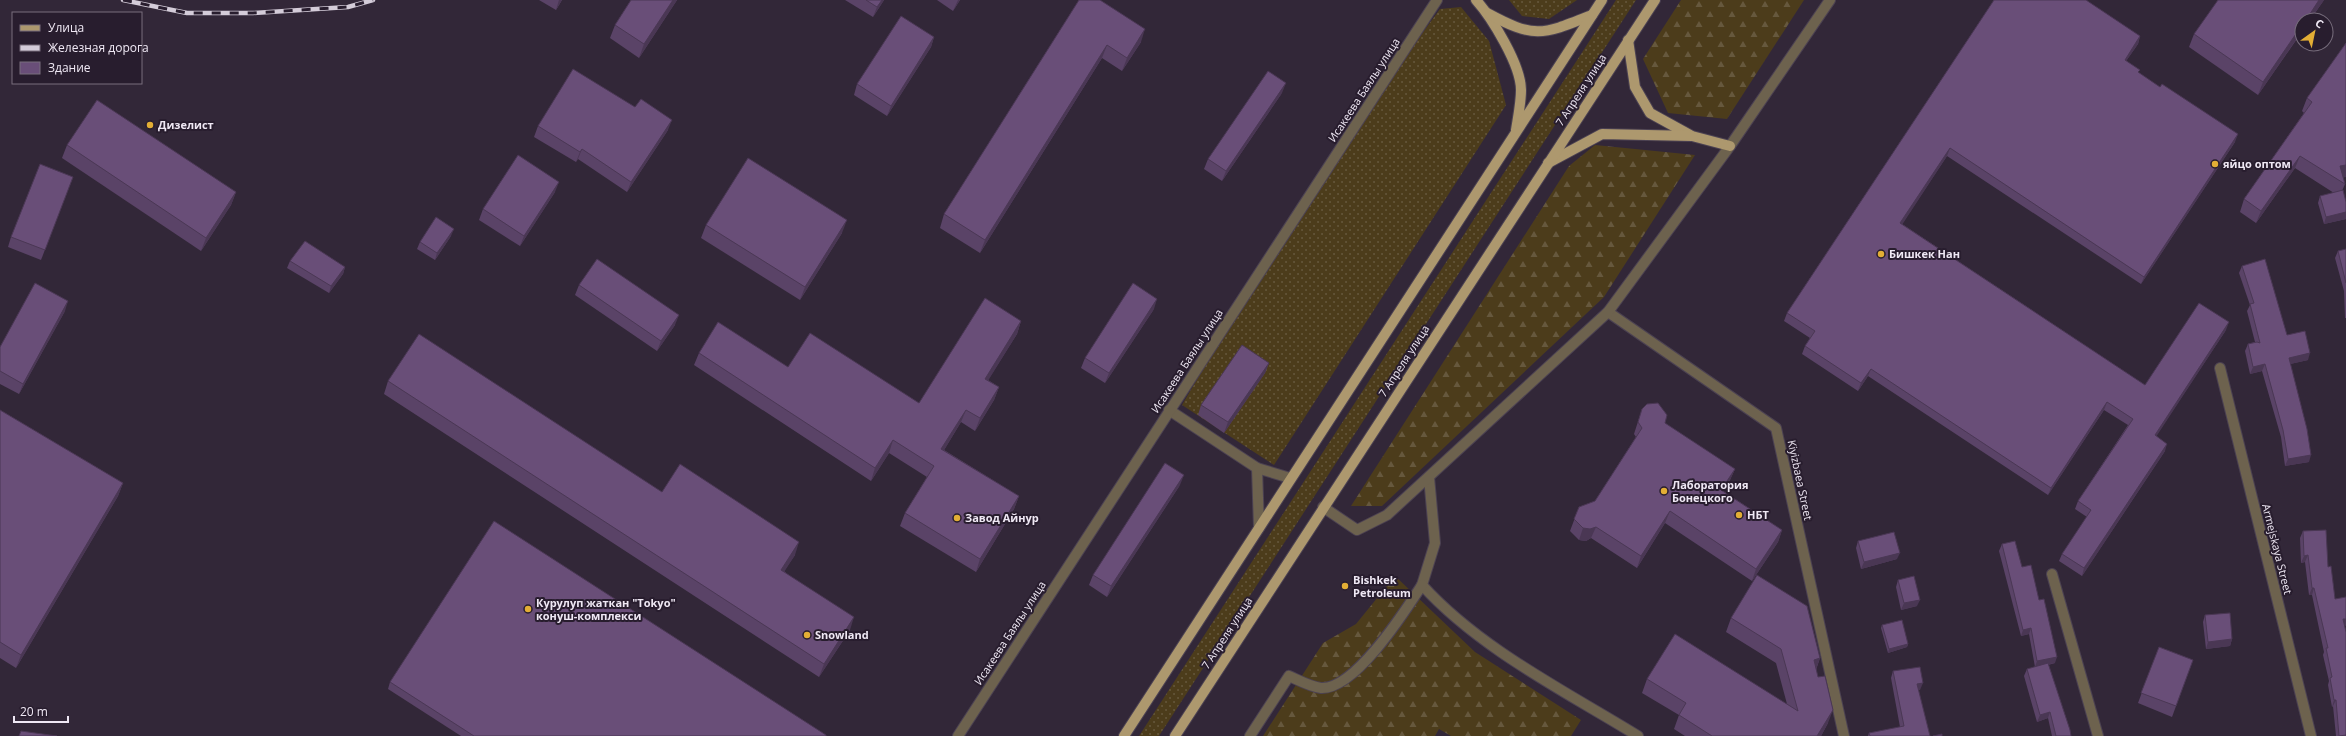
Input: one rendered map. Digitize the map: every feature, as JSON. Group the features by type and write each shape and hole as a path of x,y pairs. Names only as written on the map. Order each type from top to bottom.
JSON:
{"main road":[{"path":"1476,0 1487,13 1515,66 1521,88 1516,132"},
{"path":"1124,736 1290,478 1602,0"},
{"name":"7 Апреля улица","path":"1175,736 1655,0"},
{"path":"1487,13 1513,27 1533,32 1555,29 1592,15"},
{"path":"1628,40 1635,87 1650,113 1692,136"},
{"path":"1547,164 1602,134 1692,136 1730,146"}],"street":[{"name":"Исакеева Баялы улица","path":"958,736 1437,0"},
{"path":"1323,507 1357,530 1387,515 1608,312 1730,146 1830,0"},
{"name":"Kiyizbaea Street","path":"1608,312 1776,428 1844,736"},
{"name":"Armejskaya Street","path":"2220,368 2311,736"},
{"path":"1169,410 1257,468 1290,478"},
{"path":"1257,468 1259,528"},
{"path":"1250,736 1289,676 1321,688 1342,682 1373,653 1422,585 1435,543 1429,477"},
{"path":"2052,574 2098,736"},
{"path":"1422,585 1439,604 1480,638 1638,736"}],"green space":[{"path":"1509,0 1577,0 1549,19 1522,16"},
{"path":"1616,0 1636,0 1159,736 1139,736"},
{"path":"1681,0 1804,0 1727,119 1668,113 1643,59"},
{"path":"1461,7 1489,41 1506,105 1274,465 1182,405 1269,256 1360,117 1440,9"},
{"path":"1595,145 1695,155 1604,297 1382,506 1351,506 1569,166"},
{"path":"1395,576 1475,652 1581,720 1571,736 1451,736 1439,729 1435,736 1263,736 1323,643 1356,624"}],"building":[{"path":"631,0 673,0 644,44 615,25"},
{"path":"866,0 882,0 877,7"},
{"path":"1079,0 1100,0 1145,29 1127,58 1107,45 985,240 944,214"},
{"name":"Бишкек Нан","path":"1994,0 2086,0 2140,36 2125,60 2140,70 2138,72 2160,87 2162,84 2238,134 2144,277 1950,148 1900,223 2145,385 2199,303 2229,322 2155,435 2167,444 2084,568 2062,554 2091,510 2078,501 2133,419 2107,402 2051,488 1871,369 1861,383 1805,346 1815,331 1787,313"},
{"path":"2218,0 2319,0 2311,12 2294,12 2294,37 2263,82 2194,34"},
{"path":"901,16 934,37 891,106 857,84"},
{"path":"2346,43 2346,165 2340,166 2345,184 2300,156 2261,211 2244,199 2312,102 2307,98"},
{"path":"573,69 635,107 641,99 672,120 631,182 582,149 580,152 538,126"},
{"path":"1268,71 1286,83 1226,171 1208,159"},
{"path":"97,100 236,192 206,238 67,145"},
{"path":"518,155 559,182 524,236 483,209"},
{"path":"748,158 847,220 805,287 706,225"},
{"path":"40,164 73,177 45,250 11,237"},
{"path":"2343,190 2346,202 2346,212 2326,217 2320,196"},
{"path":"436,217 454,229 437,253 420,242"},
{"path":"305,241 345,267 331,286 290,261"},
{"path":"2346,249 2346,283 2338,251"},
{"path":"597,259 679,315 661,341 579,285"},
{"path":"2265,259 2287,335 2305,331 2310,353 2289,358 2307,429 2311,455 2288,459 2283,430 2265,364 2253,367 2248,344 2257,342 2260,343 2250,304 2254,303 2242,266"},
{"path":"35,283 68,301 23,384 0,371 0,347"},
{"path":"1133,283 1157,299 1109,373 1085,358"},
{"path":"985,298 1021,321 985,379 999,387 980,418 966,410 941,449 1019,496 980,559 905,513 934,466 893,440 875,468 699,353 718,322 788,367 810,333 919,403"},
{"path":"419,334 662,492 680,464 799,542 781,570 854,617 824,664 388,381"},
{"path":"1242,345 1269,363 1228,422 1201,405"},
{"name":"Лаборатория Бонецкого","path":"1658,403 1667,415 1665,423 1735,469 1721,490 1782,530 1756,569 1670,511 1641,556 1596,527 1590,529 1583,528 1574,519 1579,507 1595,501 1642,428 1638,422 1642,409 1647,404"},
{"path":"0,410 123,483 21,655 0,642"},
{"path":"1165,463 1184,475 1111,586 1093,575"},
{"name":"Курулуп жаткан \"Tokyo\" конуш-комплекси","path":"494,521 826,736 474,736 390,682"},
{"path":"2326,530 2328,567 2331,566 2335,599 2346,597 2346,619 2343,619 2346,632 2346,735 2339,736 2336,700 2334,700 2330,678 2332,677 2326,648 2328,648 2314,588 2312,588 2308,555 2304,556 2303,531"},
{"path":"1894,532 1900,553 1864,562 1858,541"},
{"path":"2015,541 2022,567 2031,565 2039,600 2044,599 2057,657 2037,661 2031,628 2023,630 2002,544"},
{"path":"1757,575 1807,606 1820,658 1814,660 1818,677 1825,676 1833,710 1817,736 1712,736 1679,715 1686,703 1647,679 1675,634 1798,711 1781,649 1731,618"},
{"path":"1914,576 1920,600 1904,603 1898,580"},
{"path":"2230,613 2232,639 2208,642 2205,615"},
{"path":"1902,620 1908,644 1889,649 1882,625"},
{"path":"2159,647 2193,660 2176,706 2141,693"},
{"path":"2048,663 2071,736 2056,736 2050,712 2040,715 2027,669"},
{"path":"1920,667 1923,683 1917,684 1930,736 1870,736 1869,733 1904,726 1893,671"},
{"path":"21,731 57,736 19,736"}],"railway":[{"path":"123,0 187,13 253,13 348,7 373,0"}],"place":[{"name":"Дизелист","path":"150,125"},
{"name":"яйцо оптом","path":"2215,164"},
{"name":"Бишкек Нан","path":"1881,254"},
{"name":"Лаборатория Бонецкого","path":"1664,491"},
{"name":"НБТ","path":"1739,515"},
{"name":"Завод Айнур","path":"957,518"},
{"name":"Bishkek Petroleum","path":"1345,586"},
{"name":"Курулуп жаткан \"Tokyo\" конуш-комплекси","path":"528,609"},
{"name":"Snowland","path":"807,635"}]}
